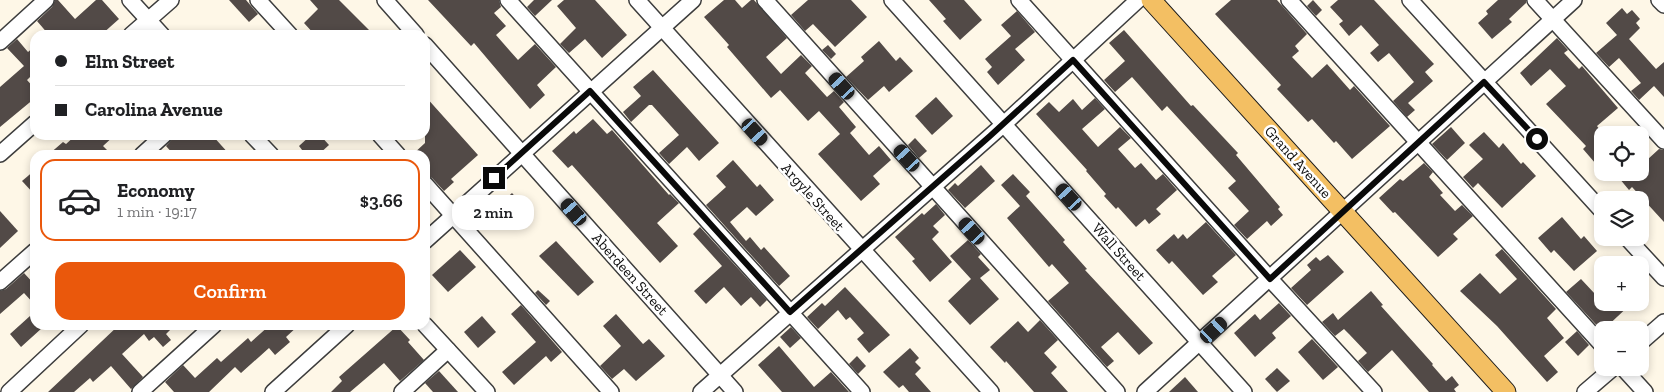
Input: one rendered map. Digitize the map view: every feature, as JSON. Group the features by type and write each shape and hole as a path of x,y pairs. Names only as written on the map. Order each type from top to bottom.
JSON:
{"main road":[{"name":"Grand Avenue","path":"1151,0 1506,392"}],"street":[{"path":"0,42 46,0"},
{"path":"130,0 157,30"},
{"path":"137,30 171,0"},
{"path":"258,0 285,30"},
{"path":"385,0 412,30"},
{"path":"508,0 862,392"},
{"name":"Argyle Street","path":"637,0 991,392"},
{"path":"430,236 693,0"},
{"path":"765,0 1117,392"},
{"name":"Wall Street","path":"892,0 1244,392"},
{"path":"1019,0 1374,392"},
{"path":"701,392 1004,124 1138,0"},
{"path":"1289,0 1594,336"},
{"path":"1410,0 1594,202"},
{"path":"1535,0 1664,141"},
{"path":"1145,392 1574,0"},
{"path":"1659,0 1664,6"},
{"name":"Aberdeen Street","path":"430,51 735,392"},
{"path":"0,154 30,127"},
{"path":"148,150 158,140"},
{"path":"256,140 265,150"},
{"path":"384,140 394,150"},
{"path":"430,190 611,392"},
{"path":"1634,246 1664,278"},
{"path":"0,282 30,255"},
{"path":"1649,335 1664,322"},
{"path":"9,392 77,330"},
{"path":"140,392 208,330"},
{"path":"273,392 341,330"},
{"path":"430,330 486,392"},
{"path":"402,392 448,350"},
{"path":"1586,392 1604,376"},
{"path":"1630,376 1645,392"}],"building":[{"path":"55,0 58,0 75,19 96,0 102,0 119,19 107,30 45,30 37,21 52,7"},
{"path":"229,0 246,0 258,14 249,22"},
{"path":"310,0 339,0 369,30 310,30 304,23 318,9"},
{"path":"428,0 499,0 501,7 494,13 506,26 496,35 518,60 535,44 556,67 537,85 545,95 530,109 474,43 471,46"},
{"path":"534,0 552,0 535,16 527,7"},
{"path":"564,0 595,0 627,35 602,58 585,39 569,53 560,44 576,28 557,6"},
{"path":"724,0 735,0 742,8 751,0 754,0 787,38 766,57 781,74 801,55 812,66 805,73 827,97 834,91 844,102 839,107 856,127 850,133 869,155 879,146 891,160 873,176 880,184 861,201 818,154 840,134 819,111 808,121 780,90 771,98 704,17"},
{"path":"808,0 851,0 867,17 835,47 813,24 805,31 791,15"},
{"path":"929,0 964,0 982,20 960,40 943,21 946,19"},
{"path":"1231,0 1277,0 1307,34 1295,46 1299,51 1292,57 1312,78 1327,64 1350,90 1354,86 1390,126 1352,159 1312,119 1308,122 1277,89 1281,85 1215,14"},
{"path":"1313,0 1322,10 1316,16 1307,6"},
{"path":"1338,0 1374,0 1434,64 1425,72 1433,81 1408,103 1415,110 1407,117 1393,101 1414,82 1389,53 1378,62 1370,53 1379,45 1361,25 1349,36 1339,24 1343,21 1330,7"},
{"path":"1498,0 1526,0 1526,3 1509,19 1512,22 1492,39 1478,23 1488,14 1486,11"},
{"path":"1622,8 1627,14 1632,10 1640,19 1636,23 1640,28 1629,39 1656,69 1664,62 1664,97 1654,86 1639,100 1631,91 1641,83 1619,58 1609,67 1596,53 1617,35 1606,23"},
{"path":"1017,11 1035,32 1015,49 1025,60 998,85 987,72 992,67 985,59 1011,36 1001,25"},
{"path":"1124,30 1191,106 1193,105 1238,153 1236,155 1280,207 1278,209 1283,215 1271,226 1267,221 1247,239 1234,225 1249,211 1228,188 1236,181 1167,106 1162,111 1132,77 1115,92 1104,80 1125,61 1109,43"},
{"path":"1557,38 1568,50 1564,53 1579,69 1582,66 1618,108 1597,126 1594,126 1594,162 1583,149 1586,146 1546,104 1566,86 1550,69 1531,86 1520,73"},
{"path":"17,39 28,52 30,50 30,77 27,80 30,83 30,102 0,127 0,87 24,66 7,48"},
{"path":"879,41 896,61 900,57 913,71 889,92 884,86 868,100 846,77 864,61 861,57"},
{"path":"828,45 836,54 831,59 822,50"},
{"path":"653,70 719,143 699,161 687,147 669,164 659,153 679,135 652,105 649,105 631,122 623,112 641,96 633,87"},
{"path":"936,97 953,116 932,135 915,116"},
{"path":"1095,98 1105,109 1082,129 1098,147 1120,127 1131,138 1118,149 1135,168 1141,163 1156,180 1163,174 1177,190 1156,209 1161,214 1149,224 1145,219 1136,227 1118,207 1116,209 1104,196 1106,194 1087,170 1036,114 1049,102 1059,112 1073,99 1082,110"},
{"path":"430,102 478,155 451,179 454,182 444,191 430,177 430,150 417,150 425,143 425,140 430,140"},
{"path":"593,119 607,134 612,130 669,195 679,203 657,223 678,246 660,263 572,165 568,168 552,151 574,131 576,134"},
{"path":"1451,127 1465,143 1447,160 1432,144"},
{"path":"1484,132 1499,148 1503,143 1521,164 1523,162 1536,176 1502,208 1478,183 1473,188 1463,177 1483,159 1469,145"},
{"path":"915,138 927,151 919,158 908,145"},
{"path":"70,140 110,140 103,146 107,150 54,150 63,142 66,144"},
{"path":"171,140 216,140 226,150 170,150 166,146"},
{"path":"306,140 324,140 329,145 324,150 302,150 299,146"},
{"path":"1659,149 1664,150 1664,222 1649,206 1649,191 1636,191 1632,187 1629,190 1622,181 1649,181 1649,158"},
{"path":"733,160 757,187 760,184 774,200 756,216 747,207 730,222 746,241 750,237 761,250 764,247 790,276 779,286 706,205 726,187 716,176"},
{"path":"1424,163 1433,172 1429,177 1443,193 1440,195 1455,211 1462,205 1473,216 1453,234 1458,239 1438,257 1379,198 1400,179 1403,181"},
{"path":"981,165 995,181 965,208 948,190 955,183 958,186"},
{"path":"30,174 30,190 22,181"},
{"path":"1013,174 1030,192 1026,196 1065,240 1063,242 1087,269 1085,270 1153,343 1139,355 1118,332 1101,347 1114,361 1107,367 1048,301 1069,283 1052,264 1049,267 1007,218 1020,206 1001,185"},
{"path":"512,193 528,211 510,228 494,210"},
{"path":"936,204 945,215 933,226 939,232 932,239 952,262 930,282 912,261 915,259 895,237 922,213 924,215"},
{"path":"0,211 18,231 0,248"},
{"path":"1562,217 1581,239 1584,236 1597,251 1574,271 1554,250 1551,253 1538,238"},
{"path":"1206,222 1236,255 1212,276 1218,282 1203,295 1172,261 1169,264 1156,250 1174,234 1178,239 1183,234 1187,239"},
{"path":"700,227 767,300 760,307 751,297 741,306 724,287 706,304 694,291 722,266 693,234"},
{"path":"968,240 981,254 978,257 990,270 980,278 999,299 970,325 948,301 971,279 950,256"},
{"path":"556,241 594,282 578,296 539,256"},
{"path":"1502,249 1556,309 1547,318 1564,338 1544,356 1558,372 1547,382 1497,326 1460,291 1480,273 1500,294 1517,279 1495,255"},
{"path":"460,250 476,267 448,292 432,275"},
{"path":"1328,255 1344,272 1307,305 1291,288 1311,270 1307,265 1316,257 1320,261"},
{"path":"24,273 30,280 30,300 24,293 0,314 0,291 6,289"},
{"path":"1581,279 1594,293 1594,311 1623,311 1613,321 1594,322 1566,292"},
{"path":"845,287 890,335 869,353 857,339 864,333 850,317 846,320 838,310 818,329 807,317 822,303 825,306"},
{"path":"538,290 550,301 546,305 535,293"},
{"path":"1371,291 1383,305 1381,306 1446,381 1452,376 1459,385 1454,389 1456,392 1429,392 1392,350 1368,372 1358,361 1367,353 1344,329 1335,336 1322,322 1333,313 1338,320"},
{"path":"1279,303 1291,316 1272,333 1276,338 1255,357 1234,333 1255,314 1260,320"},
{"path":"521,305 562,352 551,362 546,356 514,385 502,372 536,342 511,314"},
{"path":"616,314 643,344 649,339 665,356 636,381 624,369 612,379 600,366 621,346 603,326"},
{"path":"30,316 30,330 40,330 21,347 10,334"},
{"path":"482,316 496,332 478,348 464,332"},
{"path":"1040,320 1058,340 1044,353 1057,367 1051,373 1068,392 1034,392 1006,361 1005,363 990,347 1018,321 1028,332"},
{"path":"791,327 801,338 790,348 780,337"},
{"path":"114,330 170,330 166,334 171,340 163,347 154,337 149,341 144,334 122,354 143,377 131,389 111,366 93,382 90,378 74,392 48,392"},
{"path":"264,330 294,330 286,337 290,342 275,355 269,348 241,373 235,367 209,392 174,392 165,382 183,365 195,378 217,358 221,362 248,338 251,342"},
{"path":"392,330 401,330 410,340 408,342 424,360 400,381 384,363 350,392 331,392 342,381 339,377"},
{"path":"1577,331 1589,345 1578,356 1565,342"},
{"path":"1312,339 1338,367 1323,380 1298,352"},
{"path":"779,346 814,387 831,372 849,392 782,392 758,365"},
{"path":"910,348 919,358 915,362 921,368 915,374 931,392 909,392 903,385 899,388 883,372"},
{"path":"857,356 866,366 858,374 849,364"},
{"path":"1277,368 1290,381 1277,392 1265,379"},
{"path":"439,371 458,392 433,392 425,383"},
{"path":"1185,377 1198,392 1169,392"}],"route":[{"path":"494,178 590,91 790,312 990,136 1073,60 1270,279 1484,82 1537,139"}]}
